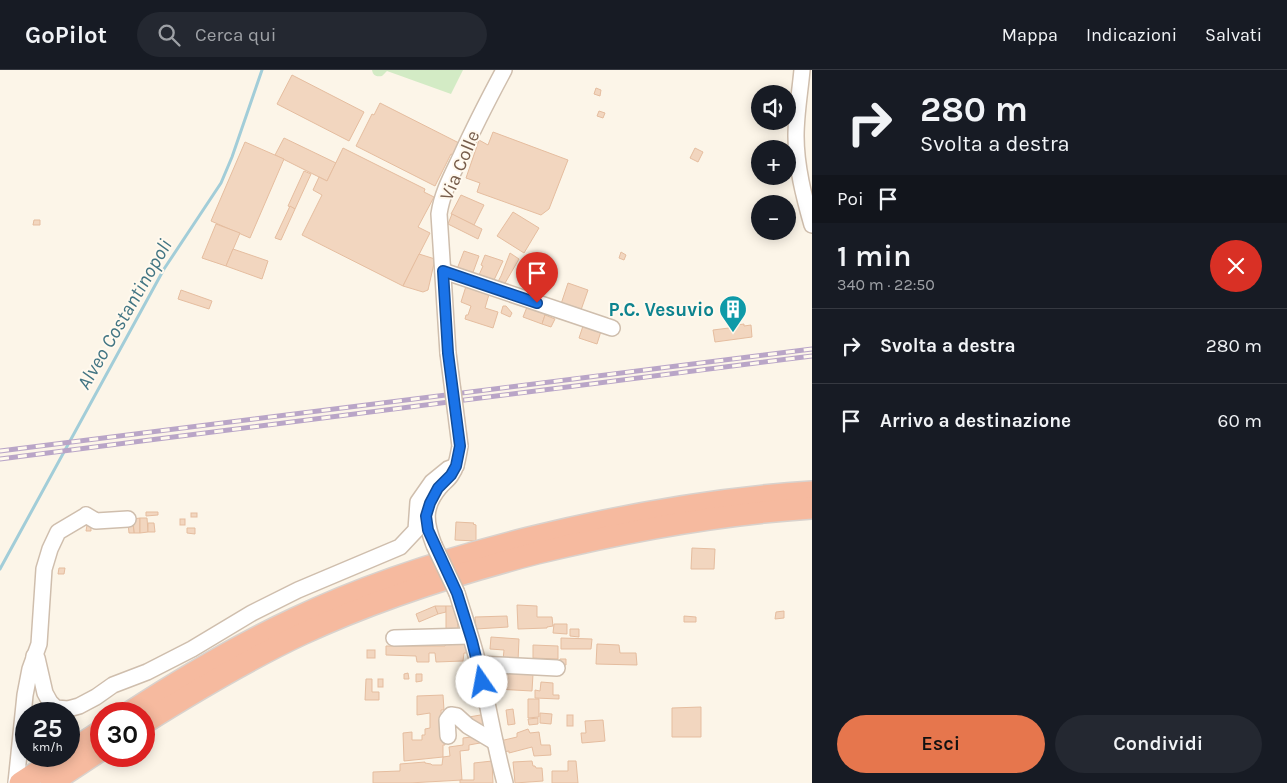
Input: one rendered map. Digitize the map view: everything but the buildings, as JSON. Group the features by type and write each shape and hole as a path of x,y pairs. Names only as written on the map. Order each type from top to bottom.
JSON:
{"highway":[{"path":"146,702 196,671 265,633 326,604 420,569 501,545 629,515 727,500 784,493 812,492"},
{"path":"155,716 274,647 337,618 417,587 524,556 635,531 727,517 812,508"},
{"path":"21,781 57,774 90,756"}],"street":[{"name":"Via Colle","path":"504,70 441,201 440,214 448,353 460,446 456,466 451,475 438,488 426,516 428,530 457,593 470,636 505,783"},
{"path":"802,70 797,116 796,150 800,177 812,225"},
{"path":"443,271 612,328"},
{"path":"34,656 37,658 44,693 50,702 56,708 68,709 79,706 113,685 147,672 192,649 252,613 298,590 400,547 416,530 418,502 432,482 448,469 456,466"},
{"path":"21,781 20,746 25,695 30,669 38,644 44,569 55,536 58,532 86,515 96,521 128,519"},
{"path":"394,638 470,636"},
{"path":"478,664 557,668"},
{"path":"448,736 447,720 451,715 457,716 468,726 495,742"}],"green space":[{"path":"372,70 463,70 451,94 387,71 382,76 377,76 373,74"}],"waterway":[{"name":"Alveo Costantinopoli","path":"0,569 164,269 221,183 262,70"}],"railway":[{"path":"0,451 812,349"},
{"path":"0,459 812,356"}],"place":[{"name":"P.C. Vesuvio","path":"733,333"}],"route":[{"path":"482,682 457,593 434,545 428,530 426,516 438,488 451,475 456,466 460,446 448,353 443,271 537,303"}]}
